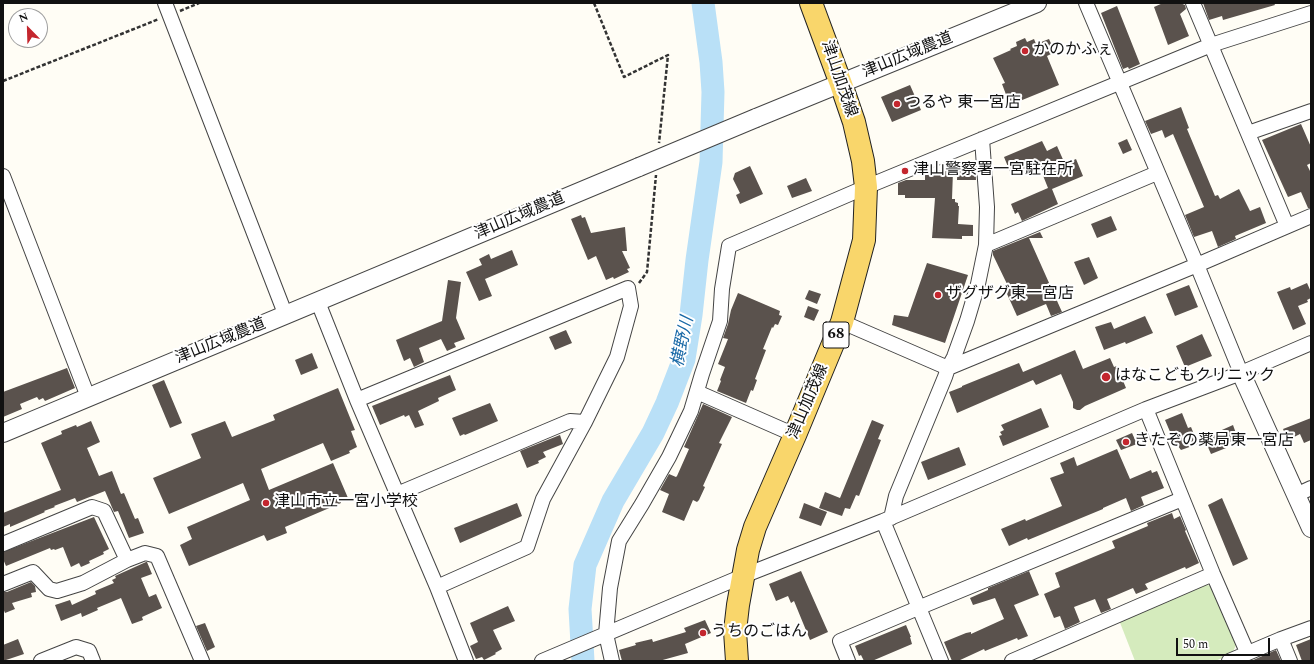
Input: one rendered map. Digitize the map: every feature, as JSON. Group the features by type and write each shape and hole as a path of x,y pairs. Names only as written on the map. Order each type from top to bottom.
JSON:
{"main road":[{"name":"津山加茂線","path":"737,661 735,631 748,550 755,527 796,435 842,322 864,240 866,187 862,155 854,122 811,3"}],"street":[{"name":"津山広域農道","path":"3,433 318,302 648,168 756,118 1037,3"},
{"path":"1086,3 1241,373 1303,491 1311,528"},
{"path":"1193,3 1287,226"},
{"path":"167,9 286,316"},
{"path":"612,661 605,634 610,588 619,541 669,457 691,411 720,322 722,289 729,246 1119,81 1211,45 1311,13"},
{"path":"1248,133 1311,111"},
{"path":"941,661 918,608 887,519 948,368 954,357 978,284 986,244 987,207 982,139"},
{"path":"986,244 1157,173"},
{"path":"3,176 88,397"},
{"path":"842,322 948,368 1311,216"},
{"path":"358,400 628,288 631,306 617,357 585,422 543,498 527,547 437,587"},
{"path":"318,302 437,587 466,661"},
{"path":"542,661 744,576 887,519 1146,409 1241,373 1311,343"},
{"path":"697,392 796,435"},
{"path":"1146,409 1182,500 1247,652"},
{"path":"397,494 570,421 585,422"},
{"path":"848,661 840,641 1182,500"},
{"path":"3,544 92,508 104,510 127,560"},
{"path":"3,584 34,572 49,589 57,591 83,583 145,552 157,556 202,661"},
{"path":"1012,661 1213,574"},
{"path":"1228,661 1247,652 1311,628"},
{"path":"1281,639 1290,661"},
{"path":"41,661 76,646 89,651 93,661"}],"path":[{"path":"3,81 167,9 199,3"},
{"path":"594,3 624,77 668,55 659,146"},
{"path":"628,288 640,283 647,272 648,168"}],"green space":[{"path":"1202,584 1212,586 1236,645 1232,654 1215,661 1135,661 1119,620"}],"building":[{"path":"1163,3 1180,3 1185,5 1186,9 1180,14 1189,36 1168,45 1154,7"},
{"path":"1203,3 1274,3 1275,5 1223,20 1222,16 1209,20"},
{"path":"1117,6 1140,64 1129,69 1128,67 1123,69 1101,13"},
{"path":"1025,38 1027,42 1034,39 1036,44 1049,39 1055,52 1047,56 1059,85 1010,105 1002,84 1005,83 993,58 1011,50 1010,49 1017,46 1016,42"},
{"path":"910,85 921,110 892,122 881,97"},
{"path":"1181,107 1189,128 1187,129 1215,196 1218,195 1220,199 1239,189 1250,211 1260,207 1266,223 1235,236 1236,239 1218,247 1212,231 1194,237 1185,215 1204,207 1173,134 1165,138 1162,130 1151,134 1145,121"},
{"path":"1301,124 1311,147 1311,163 1307,165 1311,173 1311,208 1308,208 1301,192 1288,197 1262,140"},
{"path":"1127,139 1132,150 1123,154 1118,143"},
{"path":"1042,141 1047,151 1057,146 1065,164 1076,159 1083,176 1052,189 1058,204 1022,221 1018,212 1015,214 1011,204 1048,188 1038,163 1011,174 1004,157"},
{"path":"958,163 975,163 976,180 957,180"},
{"path":"750,166 763,194 740,204 736,195 740,193 733,179 735,173"},
{"path":"931,170 953,171 952,199 955,199 955,202 958,203 959,206 958,224 973,225 973,236 962,236 962,239 932,238 935,198 905,198 905,195 898,195 898,183 906,180 925,180 925,172"},
{"path":"806,178 812,191 792,198 787,186"},
{"path":"581,215 582,218 585,217 591,233 625,227 627,251 622,251 630,268 627,269 629,272 614,279 613,277 606,280 596,256 588,260 571,219"},
{"path":"1111,216 1117,230 1097,238 1091,224"},
{"path":"1040,232 1043,238 1029,238 1062,312 1051,316 1046,304 1017,316 1003,285 1007,284 993,255 993,251"},
{"path":"512,250 518,265 485,279 492,296 479,301 466,272 482,265 479,259 489,254 491,259"},
{"path":"1089,257 1098,278 1084,285 1074,262"},
{"name":"ザグザグ東一宮店","path":"927,263 968,275 945,343 892,325 894,315 908,317"},
{"path":"448,280 461,282 456,318 465,339 454,343 456,347 447,351 441,339 419,348 424,362 414,367 410,358 404,361 396,340 442,321"},
{"path":"1307,283 1311,292 1311,298 1307,300 1308,302 1298,306 1306,324 1293,330 1277,292 1290,287 1291,290"},
{"path":"1189,285 1198,307 1175,316 1166,294"},
{"path":"809,290 821,294 817,304 805,299"},
{"path":"738,293 780,311 779,315 782,316 778,325 775,324 773,328 772,327 763,349 766,350 755,379 757,380 746,403 717,391 725,367 718,364 728,339 723,338 731,310"},
{"path":"808,306 819,310 814,321 804,317"},
{"path":"1145,316 1153,333 1126,344 1125,342 1104,350 1095,327 1111,322 1114,329"},
{"path":"566,330 572,343 555,350 549,337"},
{"path":"1202,334 1212,356 1185,367 1176,346"},
{"path":"1075,350 1083,369 1110,358 1114,367 1117,366 1126,388 1085,406 1080,410 1077,410 1073,408 1073,402 1061,374 1036,385 1033,380 957,413 949,392 1019,363 1023,372"},
{"path":"312,353 318,368 301,375 295,360"},
{"path":"67,368 75,388 45,401 43,398 39,400 37,397 20,404 22,409 3,417 3,392"},
{"path":"450,375 456,390 438,398 439,401 418,411 424,425 415,428 409,415 405,417 404,415 380,425 372,406"},
{"path":"164,380 182,423 170,428 152,385"},
{"path":"338,388 355,430 351,431 357,447 349,451 350,453 331,461 323,443 261,469 269,490 333,463 348,498 341,501 341,503 285,527 287,533 267,541 264,535 189,566 180,545 192,539 187,527 250,500 243,483 169,514 153,478 201,458 191,434 225,421 232,437 275,420 273,415"},
{"path":"490,403 498,421 460,436 452,418"},
{"path":"703,404 732,417 719,443 722,444 703,486 705,487 699,500 697,502 693,500 684,521 662,512 669,494 660,490 669,474 676,477 677,476 689,449 684,447"},
{"path":"1041,408 1049,427 1003,446 999,436 1002,435 1000,432 1004,430 1001,425"},
{"path":"1182,413 1188,428 1191,427 1198,444 1181,450 1174,441 1165,420"},
{"path":"1311,418 1311,440 1304,443 1300,434 1288,440 1283,429"},
{"path":"872,420 884,425 878,439 881,440 859,496 856,495 850,509 845,508 842,516 819,508 825,492 840,498"},
{"path":"91,421 100,442 87,448 99,476 112,471 121,494 124,493 135,519 138,518 144,533 129,538 118,511 114,512 105,491 77,502 75,498 54,506 55,507 44,511 45,512 10,527 10,524 3,527 3,513 61,490 41,443 62,434 61,431 76,425 77,427"},
{"path":"1233,425 1238,439 1224,444 1226,448 1211,454 1204,438"},
{"name":"きたぞの薬局東一宮店","path":"1132,433 1137,444 1121,450 1116,440"},
{"path":"560,435 563,444 543,452 546,457 538,461 539,463 527,468 520,451"},
{"path":"959,447 966,465 928,480 921,462"},
{"path":"1117,449 1130,479 1151,470 1152,473 1157,471 1164,488 1141,497 1144,505 1131,511 1126,498 1028,540 1027,538 1009,546 1001,529 1025,519 1026,521 1062,506 1050,478 1064,473 1060,463 1074,457 1077,466"},
{"path":"1222,498 1248,559 1233,566 1208,505"},
{"path":"517,503 522,516 460,543 454,528"},
{"path":"804,503 827,512 821,526 799,518"},
{"path":"1172,513 1174,519 1180,516 1199,563 1186,569 1185,567 1145,584 1148,589 1136,594 1133,588 1107,599 1111,609 1101,613 1095,599 1074,607 1080,622 1065,629 1060,616 1054,618 1044,594 1060,587 1055,573 1115,548 1112,541 1148,526 1147,523"},
{"path":"94,517 109,549 103,552 104,554 89,561 90,563 81,567 79,563 71,567 63,547 55,550 51,550 50,548 6,566 3,559 3,552"},
{"path":"146,562 152,574 141,578 149,597 156,594 162,608 142,617 143,620 132,624 121,598 97,608 98,610 82,617 81,613 61,621 55,605 70,600 72,605 96,594 95,591 114,583 112,580 116,578 115,576"},
{"path":"801,571 828,632 810,640 794,601 791,603 788,596 776,601 769,584"},
{"path":"1029,571 1039,595 1014,605 1028,636 1018,640 1017,638 985,651 984,649 958,661 952,661 944,642 966,633 971,632 971,634 1004,619 995,598 973,605 970,598 988,590 988,588"},
{"path":"31,582 35,586 36,592 31,593 32,597 12,603 15,609 5,613 3,608 3,592 7,592"},
{"path":"508,606 515,621 493,630 502,649 484,660 482,657 476,659 470,646 478,642 470,623"},
{"path":"705,620 711,633 685,644 688,653 659,661 622,661 619,650 636,645 635,643 652,639 653,642 686,632 684,628"},
{"path":"205,623 215,647 207,651 196,626"},
{"path":"906,625 912,644 872,661 864,661 861,655 859,656 855,646"},
{"path":"18,639 24,654 3,661 3,645"},
{"path":"1311,639 1311,661 1302,661 1296,645"},
{"path":"1276,650 1281,661 1251,661"}],"waterway":[{"name":"横野川","path":"583,661 580,609 585,565 613,501 653,433 667,403 684,359 711,162 713,92 711,62 703,3"}],"place":[{"name":"かのかふぇ","path":"1025,51"},
{"name":"つるや 東一宮店","path":"897,104"},
{"name":"津山警察署一宮駐在所","path":"905,171"},
{"name":"ザグザグ東一宮店","path":"938,295"},
{"name":"はなこどもクリニック","path":"1106,377"},
{"name":"きたぞの薬局東一宮店","path":"1126,442"},
{"name":"津山市立一宮小学校","path":"266,503"},
{"name":"うちのごはん","path":"703,633"}]}
